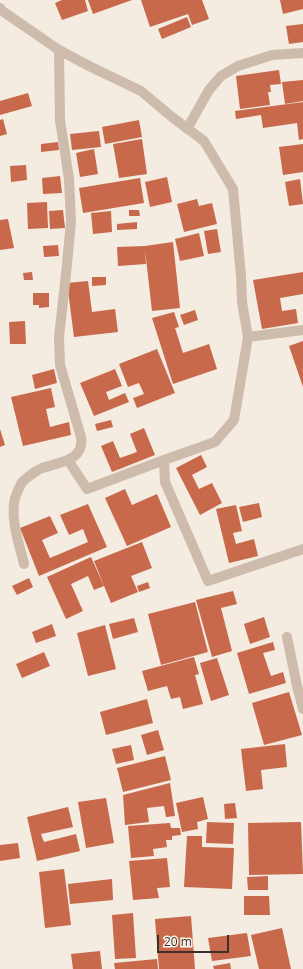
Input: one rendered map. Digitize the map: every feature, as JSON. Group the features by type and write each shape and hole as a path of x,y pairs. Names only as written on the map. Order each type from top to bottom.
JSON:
{"street":[{"path":"0,8 59,50 141,91 204,141 233,189 242,302 248,337 234,420 216,442 87,489 68,460"},
{"path":"24,564 13,518 15,498 22,482 39,469 68,460 78,453 82,444 60,365 59,337 71,222 69,180 60,120 59,50"},
{"path":"187,128 209,90 221,76 238,66 272,55 303,53"},
{"path":"248,337 303,330"},
{"path":"164,460 165,482 208,581 303,550"},
{"path":"287,637 303,708"}],"building":[{"path":"62,0 85,0 88,11 62,20 55,3"},
{"path":"88,0 132,0 93,14"},
{"path":"141,0 202,0 209,19 192,25 188,14 150,27"},
{"path":"280,0 303,0 303,9 283,14"},
{"path":"187,17 191,27 162,39 158,29"},
{"path":"303,24 303,42 289,44 286,26"},
{"path":"279,70 281,84 270,85 271,92 268,92 270,105 240,109 236,76"},
{"path":"303,80 303,101 285,104 282,82"},
{"path":"28,93 32,106 0,115 0,101"},
{"path":"303,102 303,139 299,140 297,123 263,128 261,115 236,119 235,111"},
{"path":"3,119 7,134 0,136 0,120"},
{"path":"139,120 142,137 105,144 102,127"},
{"path":"99,131 101,147 72,150 70,134"},
{"path":"142,139 147,174 119,178 113,144"},
{"path":"58,142 59,150 41,152 41,144"},
{"path":"303,144 303,172 283,175 279,147"},
{"path":"94,149 98,174 80,177 76,153"},
{"path":"26,165 27,180 11,182 10,166"},
{"path":"60,176 62,193 43,194 42,178"},
{"path":"167,177 172,202 150,207 145,182"},
{"path":"140,178 144,203 83,213 79,188"},
{"path":"300,179 303,204 289,206 285,182"},
{"path":"197,199 199,206 212,203 217,224 184,232 177,204"},
{"path":"47,202 48,228 28,229 27,203"},
{"path":"63,210 65,228 50,229 49,211"},
{"path":"129,210 139,210 140,216 129,216"},
{"path":"111,211 112,232 93,234 91,213"},
{"path":"8,219 14,248 0,250 0,220"},
{"path":"137,222 137,229 117,230 117,224"},
{"path":"217,229 221,252 208,254 204,231"},
{"path":"199,233 204,256 180,261 175,239"},
{"path":"173,242 180,308 152,311 145,250 146,264 118,266 117,247 145,246"},
{"path":"58,245 59,256 44,257 43,246"},
{"path":"32,272 33,280 24,280 23,273"},
{"path":"303,272 303,294 280,298 282,311 296,309 298,323 262,329 253,280"},
{"path":"92,277 106,277 106,285 92,286"},
{"path":"88,281 92,312 115,309 118,332 74,337 67,283"},
{"path":"33,293 49,293 49,307 39,308 39,305 33,305"},
{"path":"195,310 198,320 184,325 180,315"},
{"path":"174,312 179,327 175,328 183,353 209,344 217,369 173,384 152,318"},
{"path":"25,321 26,344 10,344 9,322"},
{"path":"303,341 303,387 289,346"},
{"path":"157,349 175,393 137,408 133,398 144,394 139,383 128,387 119,364"},
{"path":"54,369 57,383 35,389 32,375"},
{"path":"115,369 122,386 106,392 109,400 125,393 129,402 94,416 80,383"},
{"path":"51,388 55,407 46,409 50,427 69,422 71,435 23,446 11,397"},
{"path":"111,420 113,427 97,431 95,424"},
{"path":"144,428 155,455 112,472 101,446 113,441 120,458 137,452 130,434"},
{"path":"0,429 5,445 0,447"},
{"path":"201,455 207,467 192,475 199,489 212,483 222,503 200,515 176,468"},
{"path":"125,489 132,505 157,494 171,527 127,546 105,498"},
{"path":"259,503 262,517 243,522 239,507"},
{"path":"88,504 107,547 39,576 20,528 50,516 58,533 42,540 50,558 88,542 83,529 69,535 60,515"},
{"path":"236,505 242,531 233,533 236,544 254,539 258,556 229,563 216,509"},
{"path":"142,542 152,568 131,576 138,592 111,603 94,561"},
{"path":"91,557 104,586 94,590 88,576 71,584 83,611 66,619 47,577"},
{"path":"29,578 33,587 17,595 12,586"},
{"path":"148,582 150,588 139,592 137,586"},
{"path":"233,591 237,604 221,608 232,651 212,657 196,600"},
{"path":"195,602 208,652 161,665 148,614"},
{"path":"264,617 270,637 250,644 244,624"},
{"path":"134,618 138,632 113,639 109,624"},
{"path":"52,624 56,636 36,643 32,632"},
{"path":"105,625 116,669 88,676 77,633"},
{"path":"273,642 275,650 263,653 271,676 283,672 286,683 249,694 237,653"},
{"path":"44,652 50,666 22,678 16,664"},
{"path":"194,657 199,674 195,675 203,704 183,709 180,697 171,699 167,686 148,691 142,671"},
{"path":"217,658 229,695 211,701 200,663"},
{"path":"289,692 302,735 264,745 252,703"},
{"path":"147,699 153,723 106,735 100,712"},
{"path":"158,730 164,750 147,755 141,735"},
{"path":"285,744 287,767 261,770 263,789 246,791 241,749"},
{"path":"131,745 134,760 116,764 112,749"},
{"path":"165,756 171,780 123,792 117,768"},
{"path":"170,783 175,816 166,817 164,806 147,808 149,822 125,825 123,795"},
{"path":"203,797 208,819 197,822 198,829 182,832 176,803"},
{"path":"106,798 114,843 86,848 78,802"},
{"path":"235,803 237,818 225,819 224,804"},
{"path":"68,807 73,827 41,834 44,842 76,834 80,851 37,861 27,817"},
{"path":"207,822 234,823 233,844 206,843"},
{"path":"301,822 303,874 249,875 248,823"},
{"path":"170,823 171,828 180,828 181,835 172,836 172,840 166,840 167,847 153,849 154,856 131,858 128,826"},
{"path":"187,836 202,836 202,847 234,848 232,889 184,887"},
{"path":"18,843 20,858 0,861 0,845"},
{"path":"167,858 170,887 157,888 159,898 133,900 129,861"},
{"path":"64,869 71,925 45,928 39,872"},
{"path":"268,876 268,890 248,890 247,877"},
{"path":"112,879 113,900 70,904 68,884"},
{"path":"244,896 269,896 270,915 244,915"},
{"path":"133,913 136,958 115,959 112,915"},
{"path":"191,916 195,969 159,969 155,919"},
{"path":"282,928 291,969 259,969 251,935"},
{"path":"247,933 251,956 212,961 208,938"},
{"path":"100,951 102,969 73,969 71,954"},
{"path":"157,959 158,969 115,969 114,963"},
{"path":"230,963 231,969 214,969 213,966"}]}
